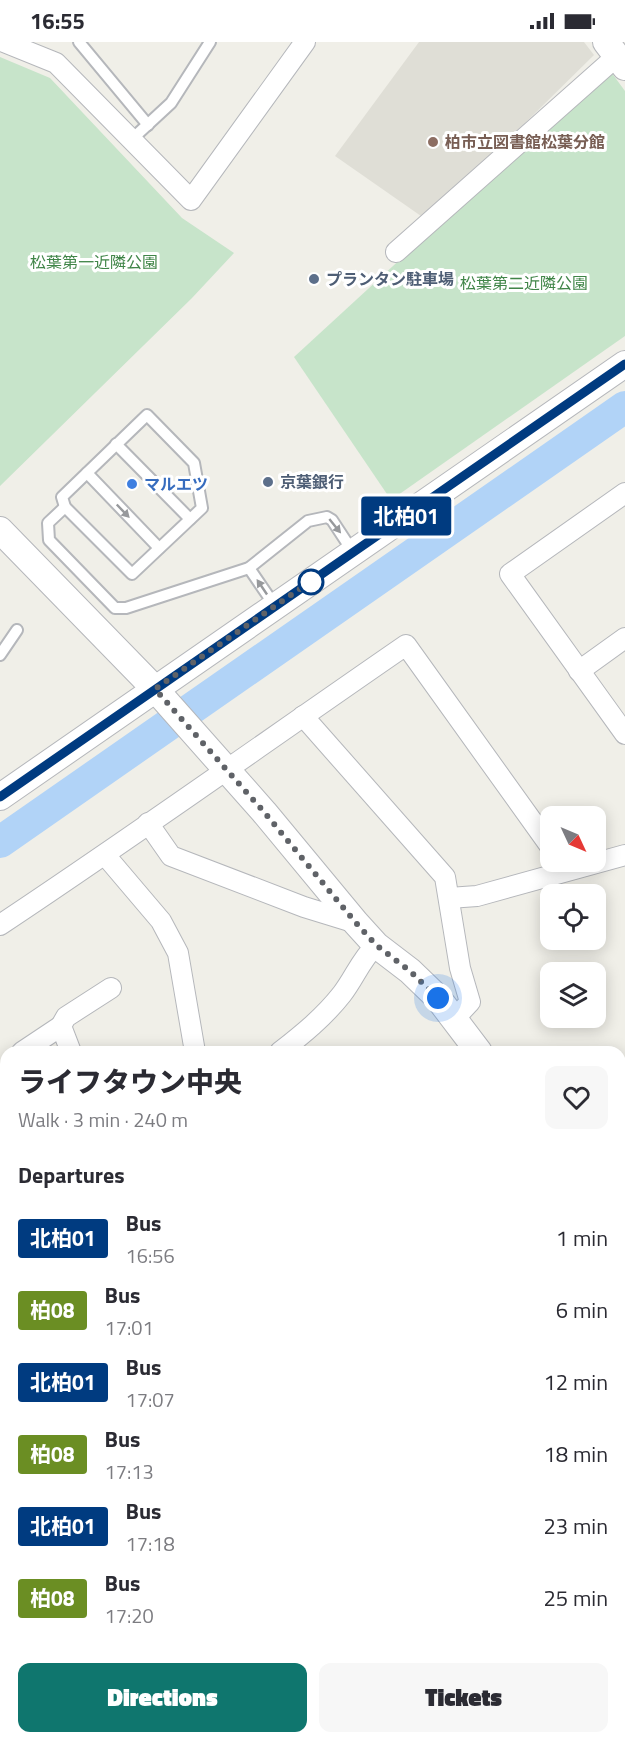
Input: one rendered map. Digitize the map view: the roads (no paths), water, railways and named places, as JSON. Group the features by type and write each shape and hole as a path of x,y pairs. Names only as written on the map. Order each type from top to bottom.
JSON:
{"street":[{"path":"4,42 56,63 191,200 306,42"},
{"path":"396,252 616,55"},
{"path":"0,797 162,698 275,606 625,364"},
{"path":"625,493 510,574 625,734"},
{"path":"0,530 162,698 264,812 356,923 376,945 410,971 455,1018 475,1046"},
{"path":"579,670 625,638"},
{"path":"0,925 105,855 225,769 406,645 540,832"},
{"path":"303,716 445,878 460,968 470,1002 455,1018"},
{"path":"148,823 171,856 304,907 356,923"},
{"path":"105,855 161,921 178,953 194,1046"},
{"path":"606,858 625,855"},
{"path":"449,898 477,896 547,872"},
{"path":"288,1046 310,1029 330,1008 343,992 361,960 376,945"},
{"path":"31,1046 61,1026 66,1017 111,988"},
{"path":"61,1026 69,1046"}],"lane":[{"path":"79,42 148,125"},
{"path":"131,140 171,104 210,42"},
{"path":"147,415 195,463 202,508 132,574 65,507 62,497 87,473 147,415"},
{"path":"116,444 190,519"},
{"path":"87,473 159,548"},
{"path":"65,507 48,523 49,540 116,608 126,608 249,568 308,521 327,517 332,520 353,552"},
{"path":"249,568 275,606"},
{"path":"0,655 17,630"}],"waterway":[{"path":"0,842 625,407"}],"place":[{"name":"柏市立図書館松葉分館","path":"433,142"},
{"name":"プランタン駐車場","path":"314,279"},
{"name":"京葉銀行","path":"268,482"},
{"name":"マルエツ","path":"132,484"}],"park label":[{"name":"松葉第一近隣公園","path":"94,262"},
{"name":"松葉第二近隣公園","path":"524,283"}]}
